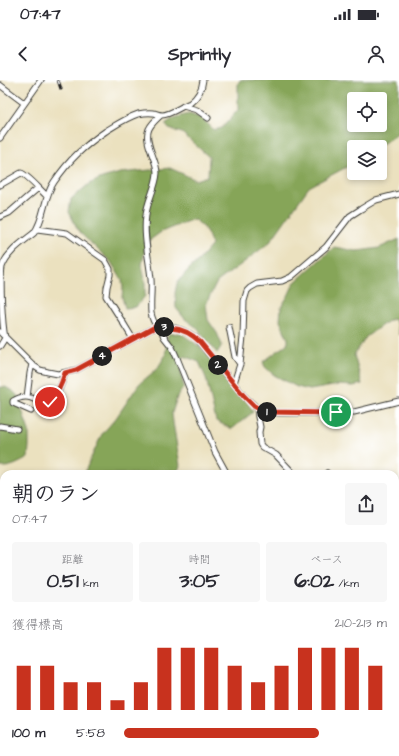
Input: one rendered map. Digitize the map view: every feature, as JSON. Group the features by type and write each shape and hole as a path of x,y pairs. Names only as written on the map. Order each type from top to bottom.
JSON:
{"street":[{"path":"0,138 41,80"},
{"path":"0,346 5,338 2,324 2,267 11,253 37,229 42,218 46,196 54,182 70,161 95,139 114,126 136,115 150,112 161,115 168,114 190,103 200,92 203,80"},
{"path":"0,85 24,103"},
{"path":"183,106 197,110 208,118"},
{"path":"161,115 151,125 148,132 148,138 157,172 146,212 145,228 151,281 151,313 154,321 172,347 215,452 225,470"},
{"path":"0,185 21,173 26,174 46,196"},
{"path":"0,217 9,213 38,188"},
{"path":"234,383 240,364 243,337 244,301 247,291 257,284 282,281 291,276 326,247 350,216 376,200 399,194"},
{"path":"37,229 67,233 105,260 110,269 106,296 133,339"},
{"path":"0,332 40,370 58,374 76,370 133,339 159,327 168,327 181,330 193,336 200,342 244,396 257,408 264,412 354,412 399,401"},
{"path":"229,327 235,357 240,364"},
{"path":"27,397 32,364"},
{"path":"31,411 13,403 13,400 27,397 46,403 50,402 56,395 65,373"},
{"path":"257,408 260,427 260,444 276,456 290,470"},
{"path":"0,426 17,429"}],"green space":[{"path":"240,80 399,80 399,132 387,141 347,140 347,167 309,187 270,242 217,282 206,304 208,320 217,333 222,345 217,353 196,327 185,319 176,308 175,293 177,283 212,245 207,233 201,225 193,219 161,232 146,243 142,265 145,281 145,296 136,307 125,308 122,297 122,280 111,262 79,232 69,212 71,199 89,184 102,178 120,173 170,168 196,180 208,176 209,157 182,133 169,129 165,124 174,118 189,114 202,118 214,130 222,128 238,110 238,84"},
{"path":"399,239 399,335 395,319 389,320 366,337 354,355 362,384 353,386 339,385 310,390 297,387 274,375 265,367 263,362 288,343 288,339 280,321 281,307 294,283 334,247 356,251 365,250 379,248"},
{"path":"180,333 197,344 246,401 253,412 232,429 216,421 206,378 199,362 184,356 181,364 181,371 184,387 177,397 172,413 180,466 178,470 86,470 102,434 116,418 139,384 157,369 165,356 168,334"},
{"path":"0,387 5,387 12,390 17,395 29,431 28,458 7,467 0,467"}],"railway":[{"path":"58,80 61,89"}],"route":[{"path":"50,402 56,395 65,373 76,370 157,326 160,328 168,327 181,330 193,336 200,342 244,396 254,406 264,412 336,412"}]}
